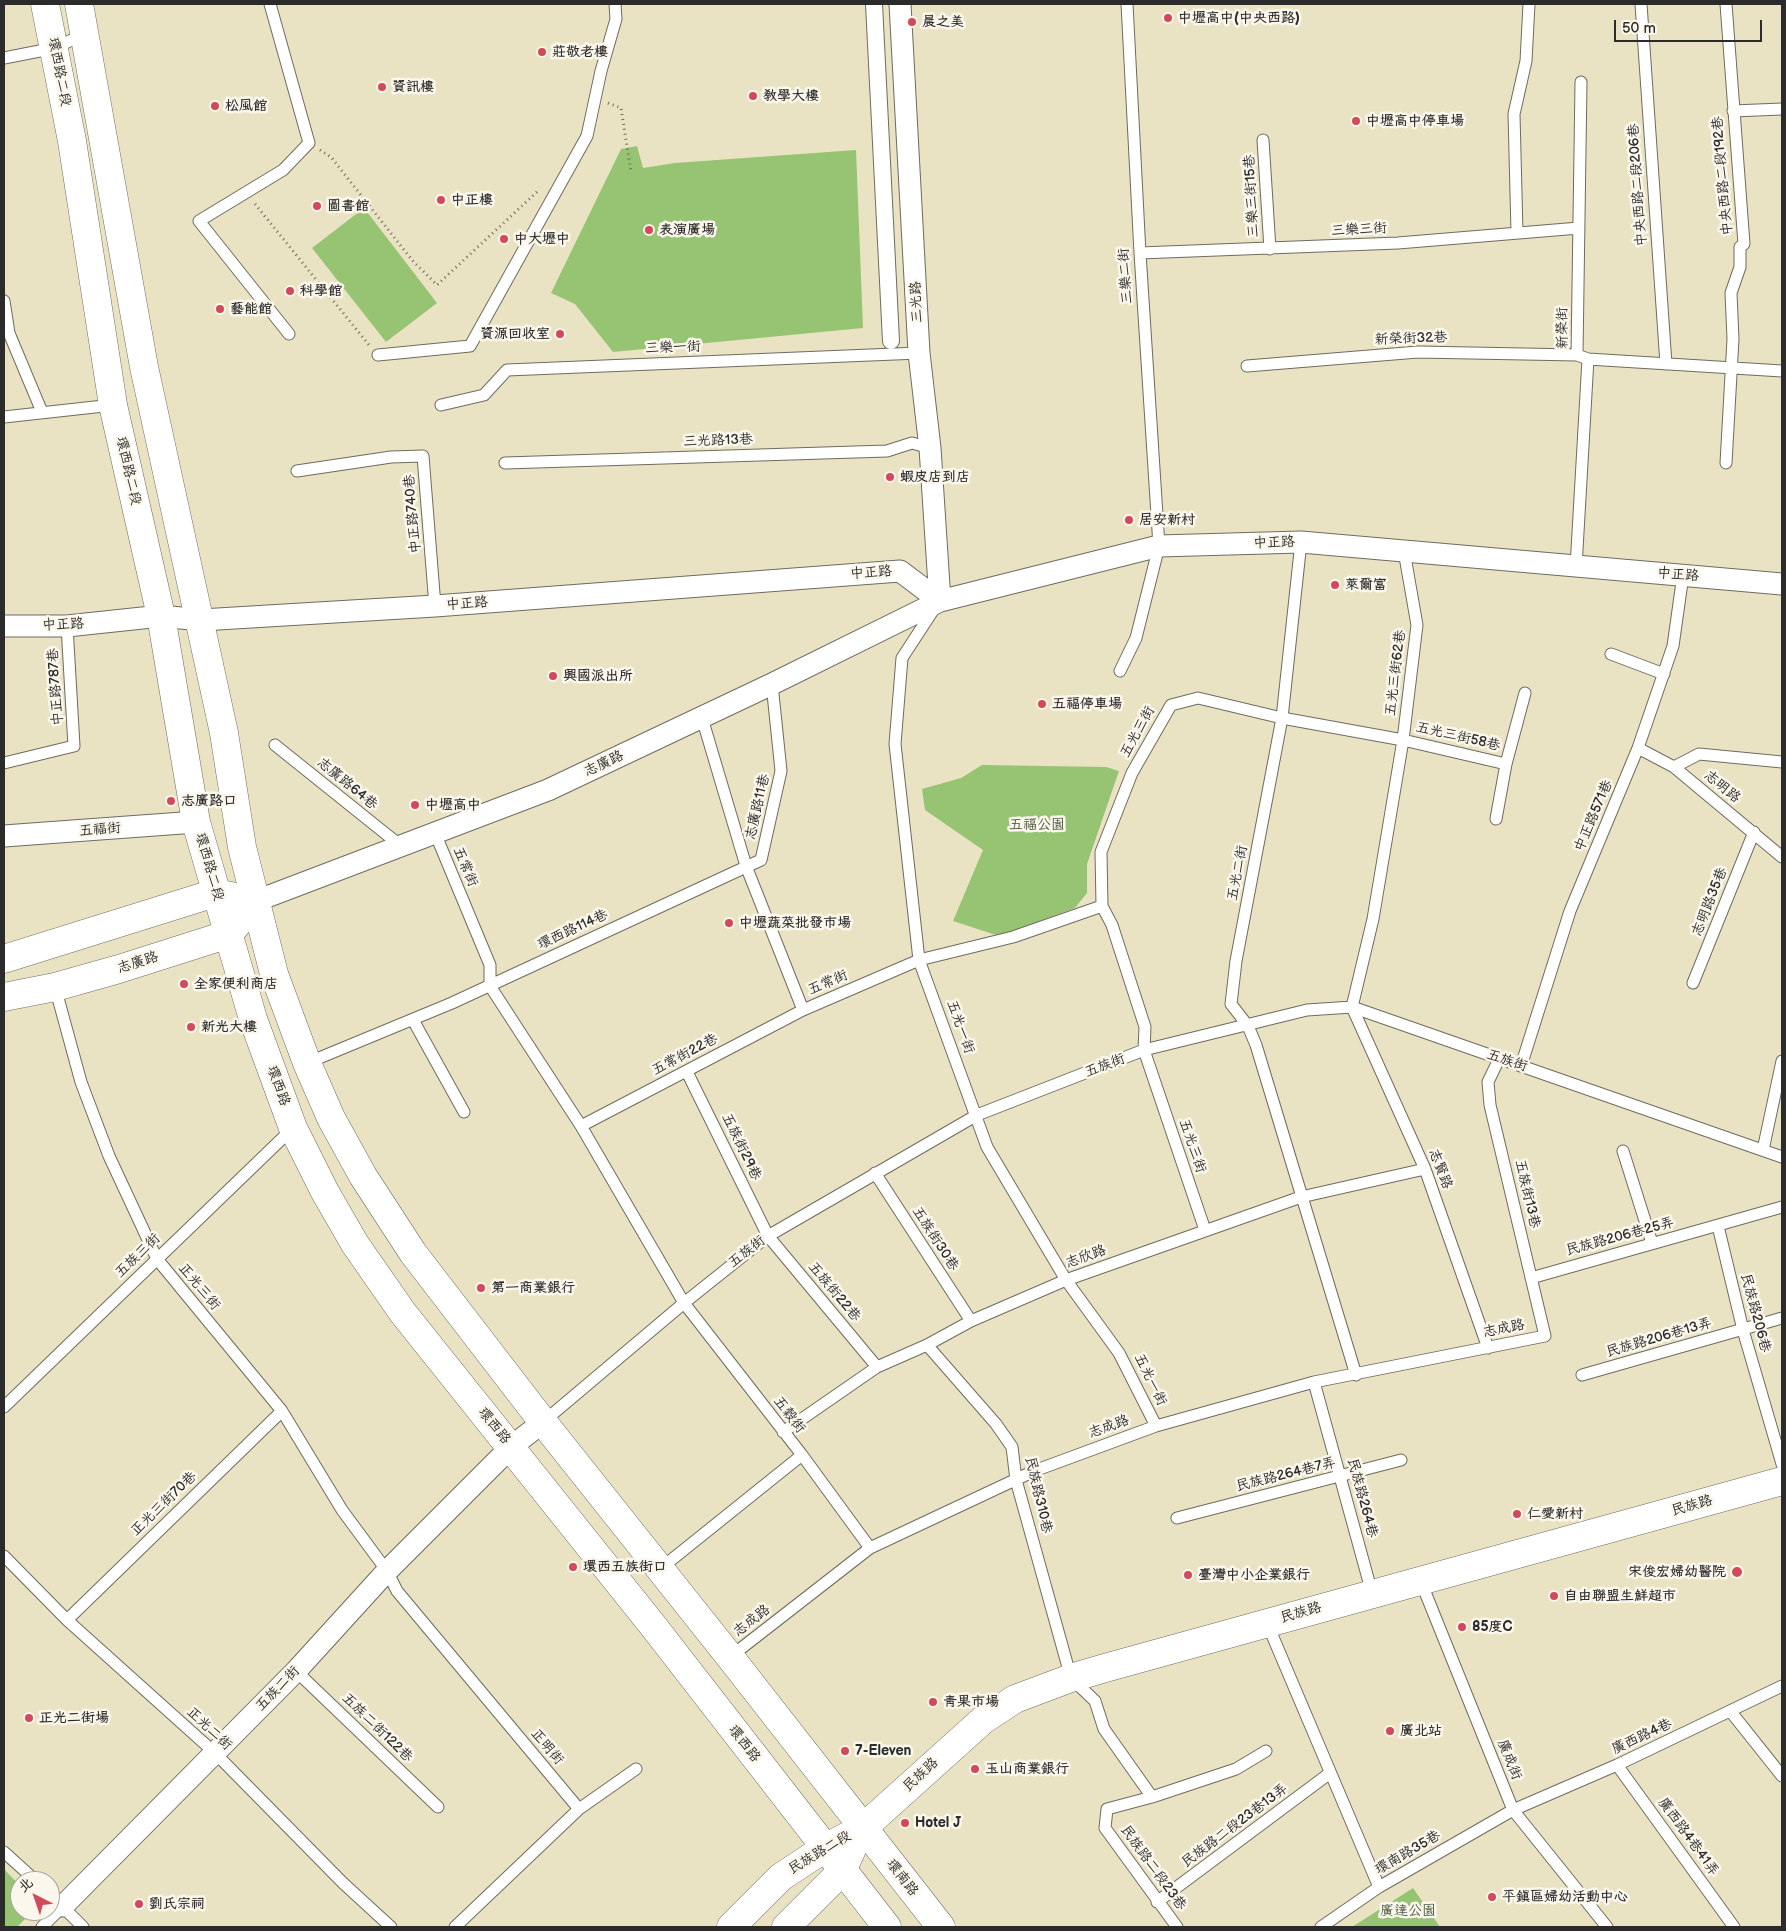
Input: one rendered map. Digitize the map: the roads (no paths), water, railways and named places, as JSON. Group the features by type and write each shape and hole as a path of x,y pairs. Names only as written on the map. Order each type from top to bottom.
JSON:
{"main road":[{"name":"環西路二段","path":"45,4 72,140 113,405 161,616 178,706 196,822 215,893 229,934"},
{"path":"79,4 144,367 201,620 224,733 242,848 274,974 307,1063 331,1118 363,1176 413,1253 543,1422 863,1828"},
{"path":"4,959 215,893 256,901"},
{"name":"志廣路","path":"4,996 55,986 119,969 229,934 256,901"},
{"name":"環西路","path":"229,934 253,1019 294,1128 325,1192 355,1244 404,1313 654,1627 842,1870"},
{"name":"民族路","path":"863,1828 983,1720 1015,1699 1071,1678 1372,1593 1421,1582 1782,1481"},
{"name":"民族路二段","path":"731,1927 781,1877 825,1848 863,1828"},
{"name":"民族路二段","path":"786,1927 842,1870 863,1828"},
{"name":"環南路","path":"863,1828 941,1927"},
{"path":"842,1870 887,1927"}],"street":[{"path":"874,4 891,341"},
{"name":"三光路","path":"900,4 919,353 930,448 940,601"},
{"name":"中正路","path":"4,626 67,626 161,616 201,620 435,606 900,571 940,601 1159,546 1301,542 1782,584"},
{"name":"志廣路","path":"256,901 548,790 702,718 940,601"},
{"name":"五福街","path":"4,836 196,822"},
{"name":"五族街","path":"511,1447 543,1422"},
{"name":"五族二街","path":"60,1897 215,1753 296,1671 387,1571 511,1447"}],"lane":[{"path":"270,4 310,143 283,170 199,221 289,334"},
{"path":"378,355 470,346 588,136 616,19 615,4"},
{"name":"三樂二街","path":"1120,671 1136,638 1159,546 1140,253 1128,4"},
{"path":"1517,233 1514,114 1526,61 1529,4"},
{"name":"中央西路二段206巷","path":"1641,4 1666,364"},
{"name":"中央西路二段192巷","path":"1726,4 1744,244 1740,247 1740,267 1731,293 1732,366 1726,463"},
{"path":"4,58 55,48 84,34"},
{"name":"新榮街","path":"1576,567 1582,357 1579,228 1581,82"},
{"path":"1733,111 1782,109"},
{"name":"三樂三街15巷","path":"1263,140 1270,249"},
{"name":"三樂三街","path":"1140,253 1398,243 1579,228"},
{"path":"4,301 9,333 42,412"},
{"name":"新榮街32巷","path":"1247,366 1418,352 1582,357 1782,371"},
{"name":"三樂一街","path":"441,405 484,395 507,370 919,353"},
{"path":"4,417 113,405"},
{"name":"三光路13巷","path":"505,463 887,450 912,443 930,448"},
{"name":"中正路740巷","path":"297,471 391,458 423,456 435,606"},
{"name":"五光二街","path":"1301,542 1282,718 1236,961 1231,1004 1248,1026 1256,1045 1356,1375"},
{"name":"五光三街62巷","path":"1403,740 1417,626 1404,551"},
{"name":"中正路571巷","path":"1521,1066 1570,910 1638,748 1664,674 1673,646 1683,575"},
{"name":"五光一街","path":"940,601 902,658 895,744 919,960 987,1147 1066,1280 1119,1353 1156,1426"},
{"name":"中正路787巷","path":"4,763 74,746 67,626"},
{"path":"1611,654 1664,674"},
{"name":"志廣路11巷","path":"746,866 761,860 781,771 772,684"},
{"name":"五光三街58巷","path":"1496,819 1506,764 1525,692"},
{"name":"五光三街","path":"1205,1230 1144,1050 1145,1027 1112,925 1102,906 1101,852 1132,773 1171,705 1198,698 1282,718 1403,740"},
{"name":"五常街","path":"702,718 746,866 803,1010 919,960 1013,937 1102,906"},
{"path":"1352,1006 1373,919 1403,740"},
{"name":"五光三街58巷","path":"1403,740 1506,764"},
{"name":"志廣路64巷","path":"275,744 401,846"},
{"name":"志明路","path":"1638,748 1674,767 1782,857"},
{"path":"1674,767 1699,754 1782,762"},
{"name":"志明路35巷","path":"1693,983 1754,832"},
{"name":"五常街","path":"435,833 490,965 490,986 581,1126 684,1303"},
{"name":"環西路114巷","path":"307,1063 490,986 746,866"},
{"name":"正光三街","path":"55,986 81,1082 109,1156 157,1259 282,1411 342,1510 387,1571"},
{"name":"五族街","path":"543,1422 684,1303 768,1236 977,1116 1144,1050 1307,1010 1352,1006 1499,1060 1782,1157"},
{"name":"志賢路","path":"1352,1006 1425,1170 1488,1348"},
{"name":"五常街22巷","path":"581,1126 803,1010"},
{"path":"413,1020 464,1112"},
{"name":"五族街13巷","path":"1499,1060 1488,1082 1490,1105 1545,1336"},
{"path":"1763,1150 1782,1061"},
{"name":"五族街29巷","path":"687,1072 768,1236"},
{"name":"五族三街","path":"4,1407 294,1128"},
{"path":"1623,1151 1652,1243"},
{"name":"志欣路","path":"783,1432 878,1367 927,1345 971,1321 1066,1280 1302,1197 1425,1170"},
{"name":"五族街30巷","path":"875,1173 971,1321"},
{"name":"民族路206巷25弄","path":"1531,1278 1782,1207"},
{"name":"民族路206巷","path":"1718,1226 1743,1330 1782,1464"},
{"name":"五族街22巷","path":"768,1236 878,1367"},
{"name":"五穀街","path":"684,1303 802,1454 870,1548"},
{"name":"民族路206巷13弄","path":"1582,1375 1782,1318"},
{"name":"志成路","path":"730,1657 870,1548 1034,1471 1156,1426 1314,1382 1545,1336"},
{"name":"民族路310巷","path":"927,1345 1002,1432 1012,1447 1016,1480 1071,1678"},
{"name":"民族路264巷","path":"1314,1382 1372,1593"},
{"name":"正光三街70巷","path":"68,1620 282,1411"},
{"path":"660,1569 802,1454"},
{"name":"民族路264巷7弄","path":"1177,1518 1401,1460"},
{"name":"正光二街","path":"4,1556 68,1620 215,1753 343,1883 390,1927"},
{"name":"正明街","path":"387,1571 397,1591 579,1809"},
{"name":"廣成街","path":"1421,1582 1513,1810 1607,1927"},
{"path":"1267,1623 1379,1887"},
{"name":"五族二街122巷","path":"296,1671 438,1807"},
{"path":"1071,1678 1095,1701 1104,1729 1152,1797 1236,1769 1266,1752"},
{"name":"廣西路4巷","path":"1513,1810 1617,1765 1782,1686"},
{"path":"1731,1712 1782,1776"},
{"name":"廣西路4巷41弄","path":"1617,1765 1734,1927"},
{"path":"455,1927 579,1809 636,1769"},
{"name":"民族路二段23巷13弄","path":"1157,1902 1330,1773"},
{"name":"民族路二段23巷","path":"1152,1797 1107,1809 1105,1828 1177,1927"},
{"name":"環南路35巷","path":"1321,1927 1379,1887 1513,1810"},
{"path":"4,1852 25,1871"},
{"path":"60,1903 83,1927"}],"place":[{"name":"中壢高中(中央西路)","path":"1168,18"},
{"name":"晨之美","path":"912,22"},
{"name":"莊敬老樓","path":"542,52"},
{"name":"資訊樓","path":"382,87"},
{"name":"教學大樓","path":"753,96"},
{"name":"松風館","path":"215,106"},
{"name":"中壢高中停車場","path":"1356,121"},
{"name":"中正樓","path":"441,200"},
{"name":"圖書館","path":"317,206"},
{"name":"表演廣場","path":"649,230"},
{"name":"中大壢中","path":"504,239"},
{"name":"科學館","path":"290,291"},
{"name":"藝能館","path":"220,309"},
{"name":"資源回收室","path":"560,334"},
{"name":"蝦皮店到店","path":"890,477"},
{"name":"居安新村","path":"1129,520"},
{"name":"萊爾富","path":"1335,585"},
{"name":"興國派出所","path":"553,676"},
{"name":"五福停車場","path":"1042,704"},
{"name":"志廣路口","path":"171,801"},
{"name":"中壢高中","path":"415,805"},
{"name":"中壢蔬菜批發市場","path":"729,923"},
{"name":"全家便利商店","path":"184,984"},
{"name":"新光大樓","path":"191,1027"},
{"name":"第一商業銀行","path":"481,1288"},
{"name":"仁愛新村","path":"1517,1514"},
{"name":"環西五族街口","path":"573,1567"},
{"name":"宋俊宏婦幼醫院","path":"1737,1572"},
{"name":"臺灣中小企業銀行","path":"1188,1575"},
{"name":"自由聯盟生鮮超市","path":"1554,1596"},
{"name":"85度C","path":"1462,1627"},
{"name":"青果市場","path":"933,1702"},
{"name":"正光二街場","path":"29,1718"},
{"name":"廣北站","path":"1390,1731"},
{"name":"7-Eleven","path":"845,1751"},
{"name":"玉山商業銀行","path":"975,1769"},
{"name":"Hotel J","path":"905,1823"},
{"name":"平鎮區婦幼活動中心","path":"1492,1897"},
{"name":"劉氏宗祠","path":"139,1904"}],"park label":[{"name":"五福公園","path":"1037,825"},
{"name":"廣達公園","path":"1408,1911"}]}
